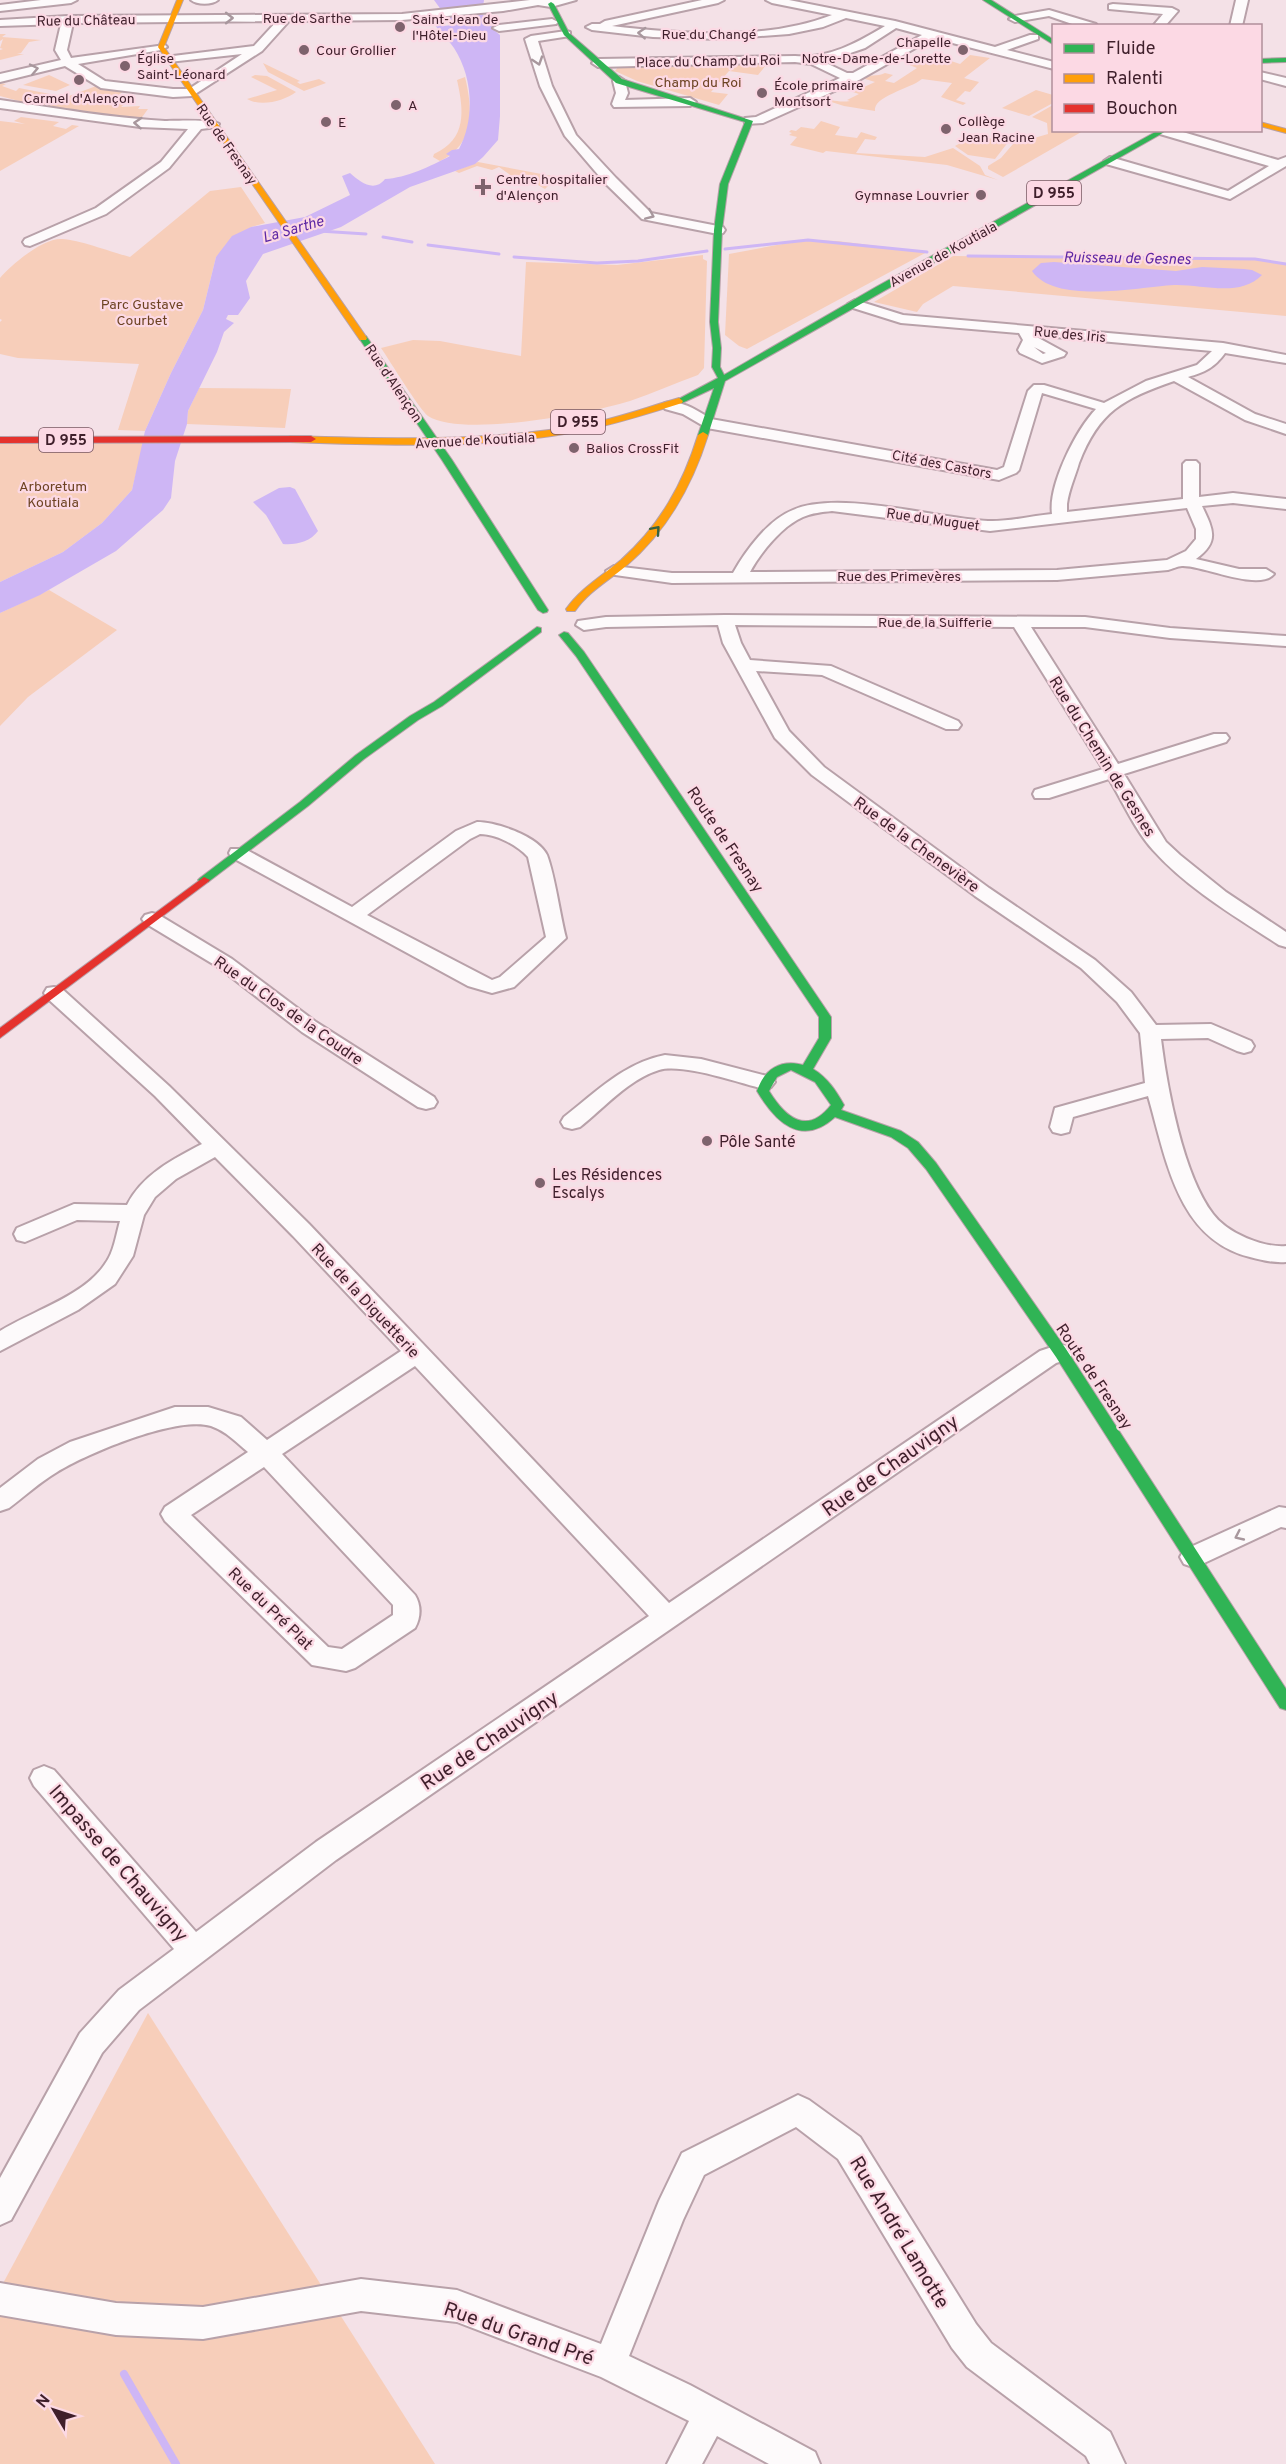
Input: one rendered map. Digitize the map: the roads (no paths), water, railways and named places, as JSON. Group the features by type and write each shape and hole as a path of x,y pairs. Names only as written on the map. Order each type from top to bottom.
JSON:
{"street":[{"path":"0,8 74,0 87,19"},
{"path":"165,53 172,18 180,0 188,0"},
{"path":"197,0 212,0"},
{"path":"500,28 592,27 718,0"},
{"path":"772,0 934,33 1052,68"},
{"path":"986,0 1019,22 1043,33 1052,49"},
{"path":"1236,24 1242,0"},
{"path":"553,1 563,29 598,63"},
{"name":"Rue de Sarthe","path":"172,18 441,14 553,1"},
{"path":"68,19 61,50 68,63 101,84 144,91 192,92 258,49 286,18 287,4"},
{"path":"1019,22 1049,13 1068,24 1103,12 1172,11 1160,24"},
{"name":"Rue du Changé","path":"592,27 634,33 793,40 814,26 846,14"},
{"name":"Rue du Château","path":"0,23 68,19 172,18"},
{"path":"793,40 814,61 861,46 896,24"},
{"path":"563,29 531,39 546,86 571,136 587,156 647,216 718,231"},
{"path":"571,609 578,598 642,546 665,520 692,472 722,378 716,367 717,348 714,322 718,231 724,184 749,121 759,120 859,76 934,33"},
{"path":"997,51 1043,33"},
{"path":"0,78 27,70 68,63 165,53 258,49"},
{"name":"Rue de Fresnay","path":"165,53 300,250"},
{"name":"Place du Champ du Roi","path":"598,63 795,59 814,61 850,78"},
{"path":"1262,61 1286,60"},
{"name":"Place du Champ du Roi","path":"598,63 619,81 749,121"},
{"path":"1262,75 1281,80"},
{"path":"1262,86 1281,80"},
{"name":"Place du Champ du Roi","path":"619,81 622,93 618,104 690,102"},
{"path":"0,104 100,120 197,126 213,124"},
{"path":"30,242 101,211 165,165 197,126"},
{"path":"1262,126 1286,132"},
{"name":"Avenue de Koutiala","path":"432,439 512,432 594,419 650,404 722,378 749,365 1162,132"},
{"path":"1168,132 1283,163"},
{"path":"1110,161 1230,195 1283,163"},
{"name":"Rue d'Alençon","path":"300,250 432,439 543,610"},
{"name":"Rue des Iris","path":"855,304 901,319 1029,335 1223,347 1286,359"},
{"path":"1060,516 1057,504 1082,436 1107,408 1146,385 1210,363 1223,347"},
{"path":"717,348 729,357 749,365"},
{"path":"1175,376 1250,417 1286,429"},
{"name":"Avenue de Koutiala","path":"0,440 432,439 482,442 545,436 600,425 670,406 697,394 722,378"},
{"name":"Cité des Castors","path":"707,423 751,429 999,475 1011,470 1035,391 1039,388 1107,408"},
{"path":"670,406 688,411 707,423"},
{"path":"1182,561 1196,550 1205,534 1198,511 1191,501 1191,464"},
{"name":"Rue du Muguet","path":"739,577 744,566 792,517 810,509 832,506 966,525 990,526 1191,501 1233,498 1286,504"},
{"name":"Rue des Primevères","path":"614,571 672,578 1056,575 1119,571 1182,561 1239,574 1266,574"},
{"path":"557,607 571,609 582,615 584,625 564,635 544,634 537,630 531,622 532,617 543,610 557,607"},
{"name":"Rue de la Suifferie","path":"584,625 606,622 725,620 1085,622 1170,633 1286,641"},
{"name":"Rue de la Chenevière","path":"725,620 732,643 781,734 818,771 982,892 1088,964 1124,997 1150,1032"},
{"name":"Rue du Chemin de Gesnes","path":"1020,622 1146,828 1180,867 1286,940"},
{"path":"0,1034 304,804 360,757 414,718 438,704 537,630"},
{"name":"Route de Fresnay","path":"564,635 580,654 825,1017 825,1038 807,1069"},
{"path":"745,665 825,670 952,726"},
{"path":"1042,794 1111,770 1220,738"},
{"path":"238,853 355,914 475,981 492,987 507,982 556,938 537,855 526,844 490,828 477,828 463,835 355,914"},
{"name":"Rue du Clos de la Coudre","path":"152,919 233,968 309,1026 426,1102"},
{"name":"Rue de la Diguetterie","path":"54,993 162,1091 301,1230 667,1618"},
{"path":"1244,1046 1211,1031 1150,1032 1156,1087 1184,1182 1205,1221 1239,1246 1276,1256 1286,1254"},
{"path":"572,1122 644,1068 663,1062 690,1064 764,1082"},
{"path":"791,1066 807,1069 819,1075 838,1105 829,1120 809,1126 785,1120 777,1113 763,1091 764,1082 769,1074 779,1069 791,1066"},
{"path":"1061,1127 1063,1113 1156,1087"},
{"name":"Route de Fresnay","path":"835,1112 896,1134 913,1145 931,1166 1061,1353 1286,1703"},
{"path":"0,1342 89,1292 107,1278 120,1259 128,1239 134,1213 147,1192 162,1178 217,1146"},
{"path":"25,1234 74,1212 134,1213"},
{"name":"Rue du Pré Plat","path":"266,1453 406,1602 406,1620 346,1660 321,1657 174,1514 266,1453 417,1353"},
{"name":"Rue de Chauvigny","path":"0,2209 92,2043 129,2000 193,1949 326,1851 1048,1357 1061,1353"},
{"path":"0,1501 47,1466 79,1449 175,1416 208,1416 232,1424 266,1453"},
{"path":"1193,1557 1279,1517 1286,1518"},
{"name":"Impasse de Chauvigny","path":"44,1778 193,1949"},
{"name":"Rue André Lamotte","path":"609,2364 670,2212 693,2164 798,2110 849,2148 964,2336 979,2355 1098,2444 1108,2464"},
{"name":"Rue du Grand Pré","path":"0,2299 116,2319 204,2323 361,2295 457,2306 609,2364 803,2464"},
{"path":"684,2464 710,2415"}],"water":[{"name":"La Sarthe","path":"434,0 484,0 482,14 500,35 498,140 475,164 410,187 341,227 263,254 246,281 250,298 238,315 228,315 226,319 234,323 224,332 217,352 188,411 187,424 175,461 171,498 163,510 116,551 40,595 0,613 0,582 63,552 102,523 132,490 145,431 203,310 216,257 232,236 251,227 305,217 350,195 342,176 350,173 363,183 372,186 385,179 410,174 427,167 450,156 446,154 452,150 459,149 468,125 470,98 468,85 454,48 433,22 441,21 443,26 452,25"},
{"path":"1041,263 1176,271 1202,267 1244,269 1262,275 1253,282 1232,288 1174,285 1098,292 1078,291 1059,288 1043,281 1032,271"},
{"path":"279,488 295,489 318,531 311,538 302,542 283,544 266,515 253,502"}],"waterway":[{"name":"Ruisseau de Gesnes","path":"319,231 366,234"},
{"name":"Ruisseau de Gesnes","path":"383,237 412,242"},
{"name":"Ruisseau de Gesnes","path":"725,249 808,240 927,252"},
{"name":"Ruisseau de Gesnes","path":"428,245 499,254"},
{"name":"Ruisseau de Gesnes","path":"514,257 597,263 638,261 707,251"},
{"name":"Ruisseau de Gesnes","path":"968,256 1255,259 1286,264"},
{"path":"124,2374 176,2464"}],"place":[{"name":"Saint-Jean de l'Hôtel-Dieu","path":"400,27"},
{"name":"Cour Grollier","path":"304,50"},
{"name":"Chapelle Notre-Dame-de-Lorette","path":"963,50"},
{"name":"Église Saint-Léonard","path":"125,66"},
{"name":"Carmel d'Alençon","path":"79,80"},
{"name":"École primaire Montsort","path":"762,93"},
{"name":"A","path":"396,105"},
{"name":"E","path":"326,122"},
{"name":"Collège Jean Racine","path":"946,129"},
{"name":"Centre hospitalier d'Alençon","path":"483,187"},
{"name":"Gymnase Louvrier","path":"981,195"},
{"name":"Balios CrossFit","path":"574,448"},
{"name":"Pôle Santé","path":"707,1141"},
{"name":"Les Résidences Escalys","path":"540,1183"}],"park label":[{"name":"Champ du Roi","path":"698,82"},
{"name":"Parc Gustave Courbet","path":"142,312"},
{"name":"Arboretum Koutiala","path":"53,494"}]}
